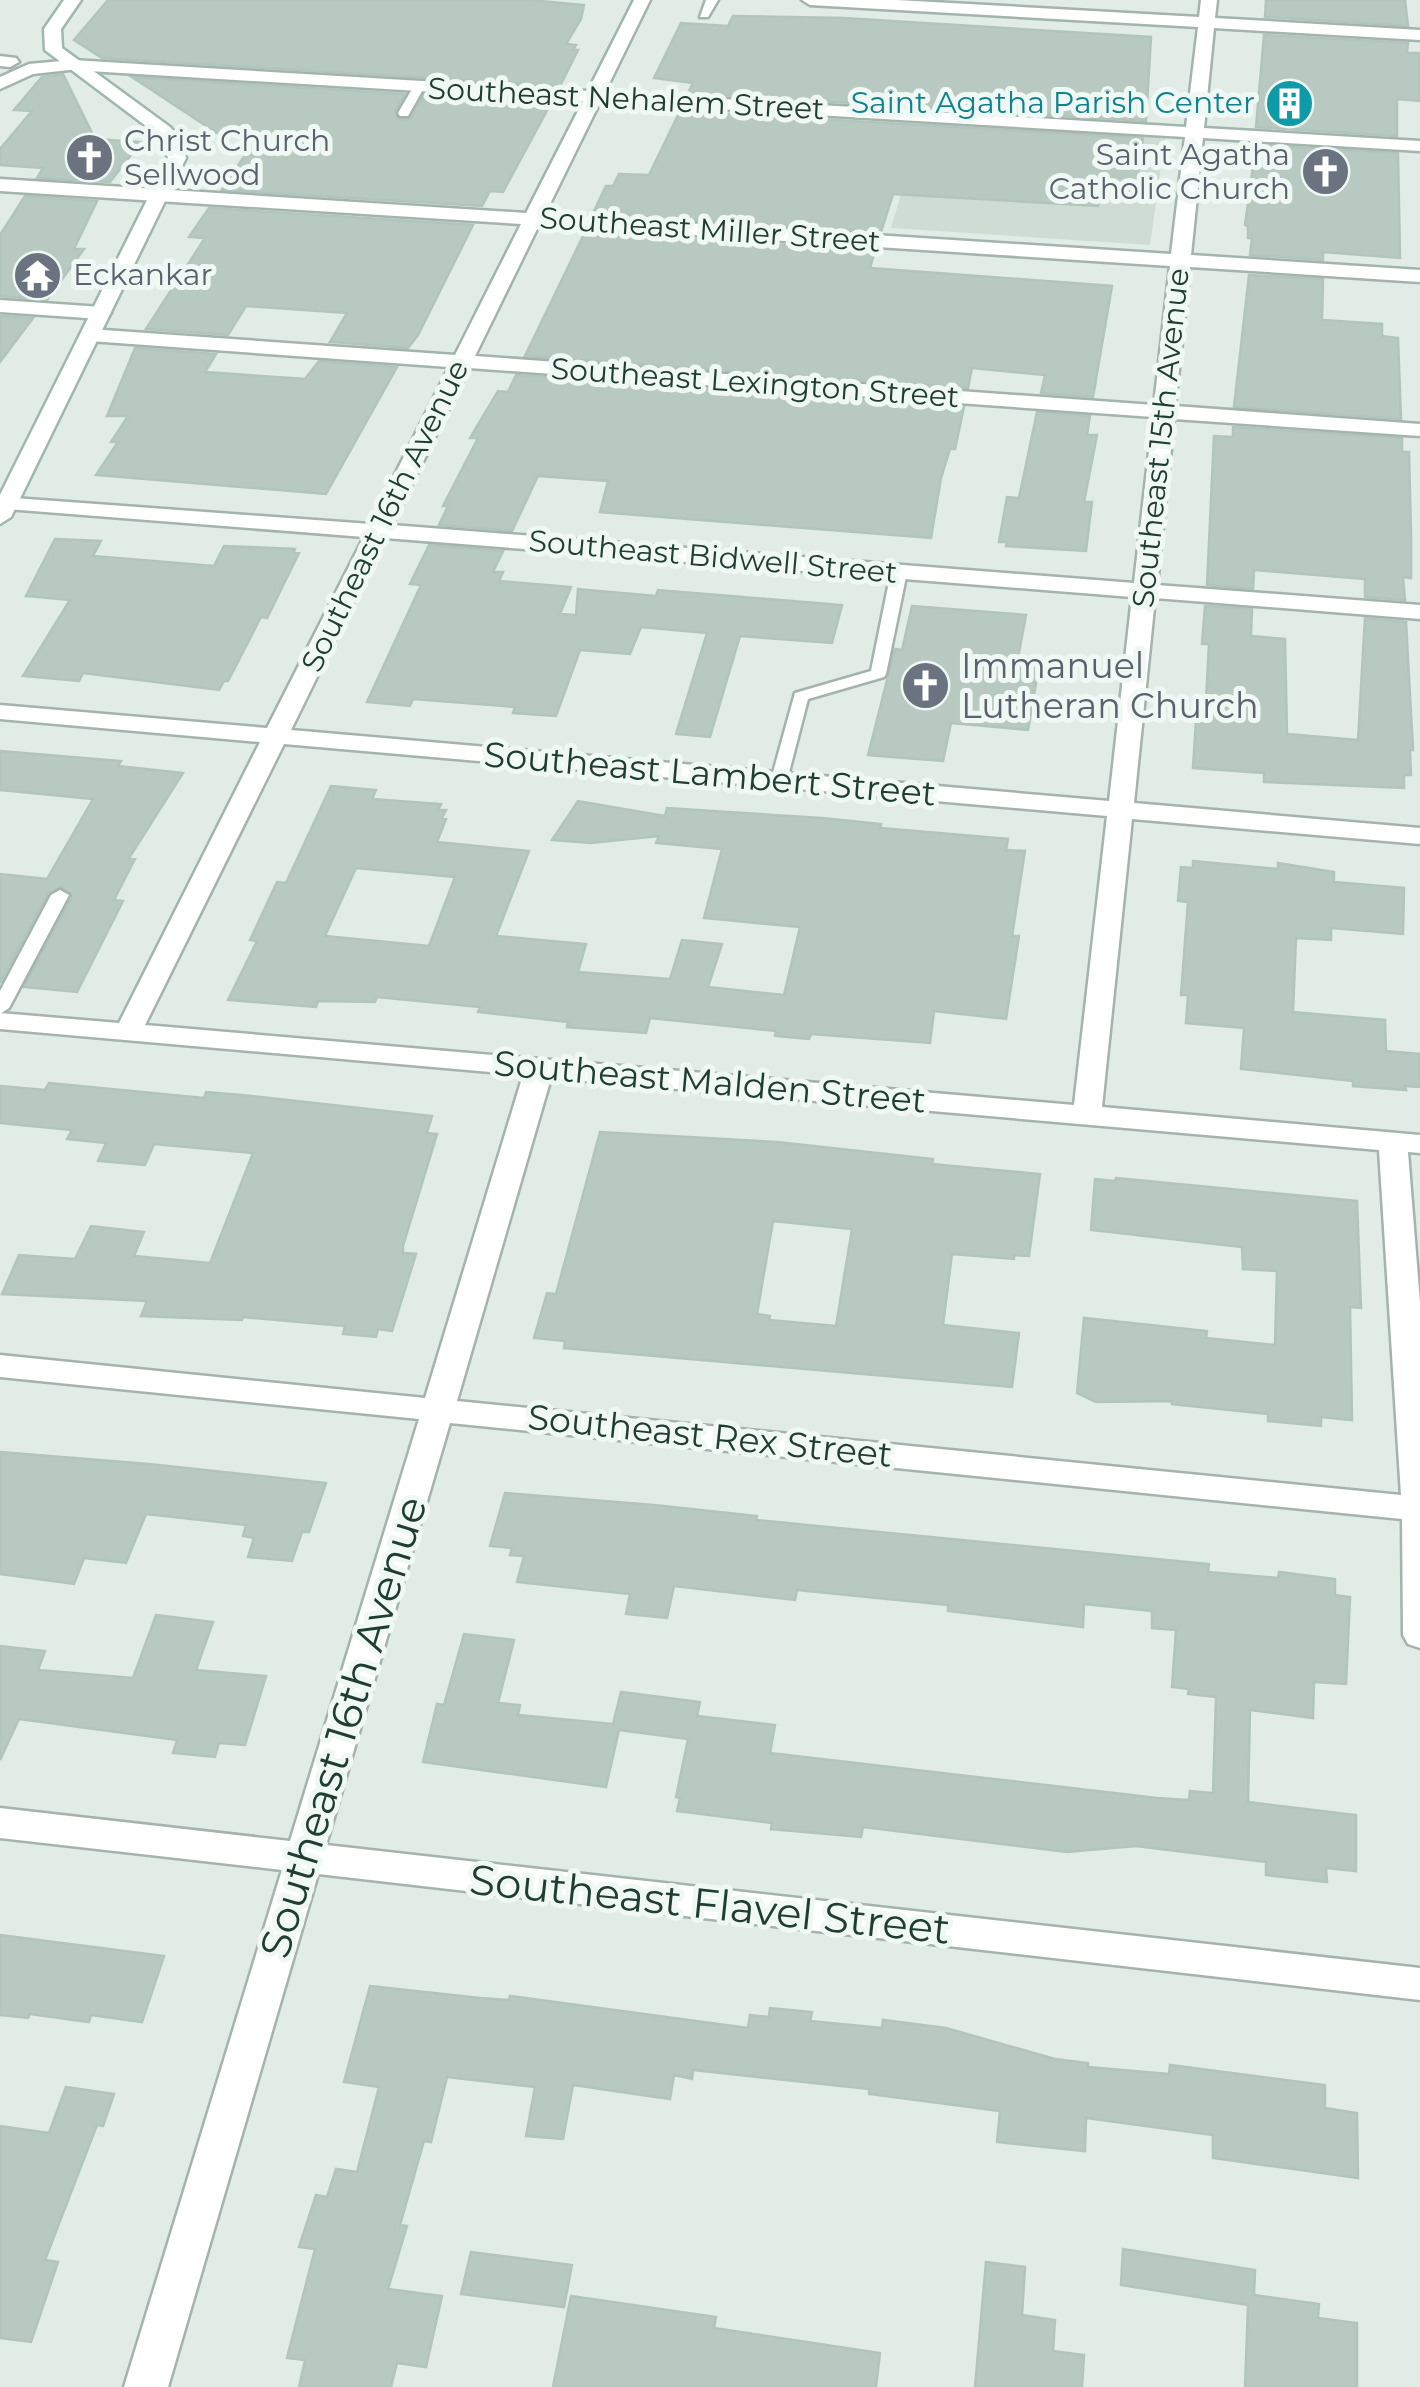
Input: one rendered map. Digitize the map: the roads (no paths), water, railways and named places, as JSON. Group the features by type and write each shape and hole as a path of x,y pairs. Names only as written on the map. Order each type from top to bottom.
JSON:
{"street":[{"path":"3,509 177,158 173,141 54,50 52,26 73,0"},
{"name":"Southeast 16th Avenue","path":"128,1032 642,0"},
{"path":"810,0 1208,11 1420,34"},
{"name":"Southeast 15th Avenue","path":"1087,1115 1208,11"},
{"path":"3,65 54,50"},
{"name":"Southeast Nehalem Street","path":"0,84 29,69 72,65 1420,146"},
{"name":"Southeast Miller Street","path":"0,184 1420,276"},
{"path":"0,306 101,312"},
{"name":"Southeast Lexington Street","path":"90,336 1420,430"},
{"name":"Southeast Bidwell Street","path":"3,509 378,530 1420,612"},
{"name":"Southeast Lambert Street","path":"0,712 1420,836"},
{"name":"Southeast Malden Street","path":"0,1021 1406,1143"},
{"name":"Southeast 16th Avenue","path":"146,2387 540,1068"},
{"path":"1406,1143 1420,1635"},
{"name":"Southeast Rex Street","path":"0,1366 1419,1509"},
{"name":"Southeast Flavel Street","path":"0,1823 1420,1984"}],"lane":[{"path":"704,15 712,0"},
{"path":"404,113 419,86"},
{"path":"780,780 801,696 878,674 900,572"},
{"path":"0,1008 60,895"}],"place":[{"name":"Saint Agatha Parish Center","path":"1290,103"},
{"name":"Christ Church Sellwood","path":"89,158"},
{"name":"Saint Agatha Catholic Church","path":"1325,172"},
{"name":"Eckankar","path":"38,275"},
{"name":"Immanuel Lutheran Church","path":"926,686"}]}
